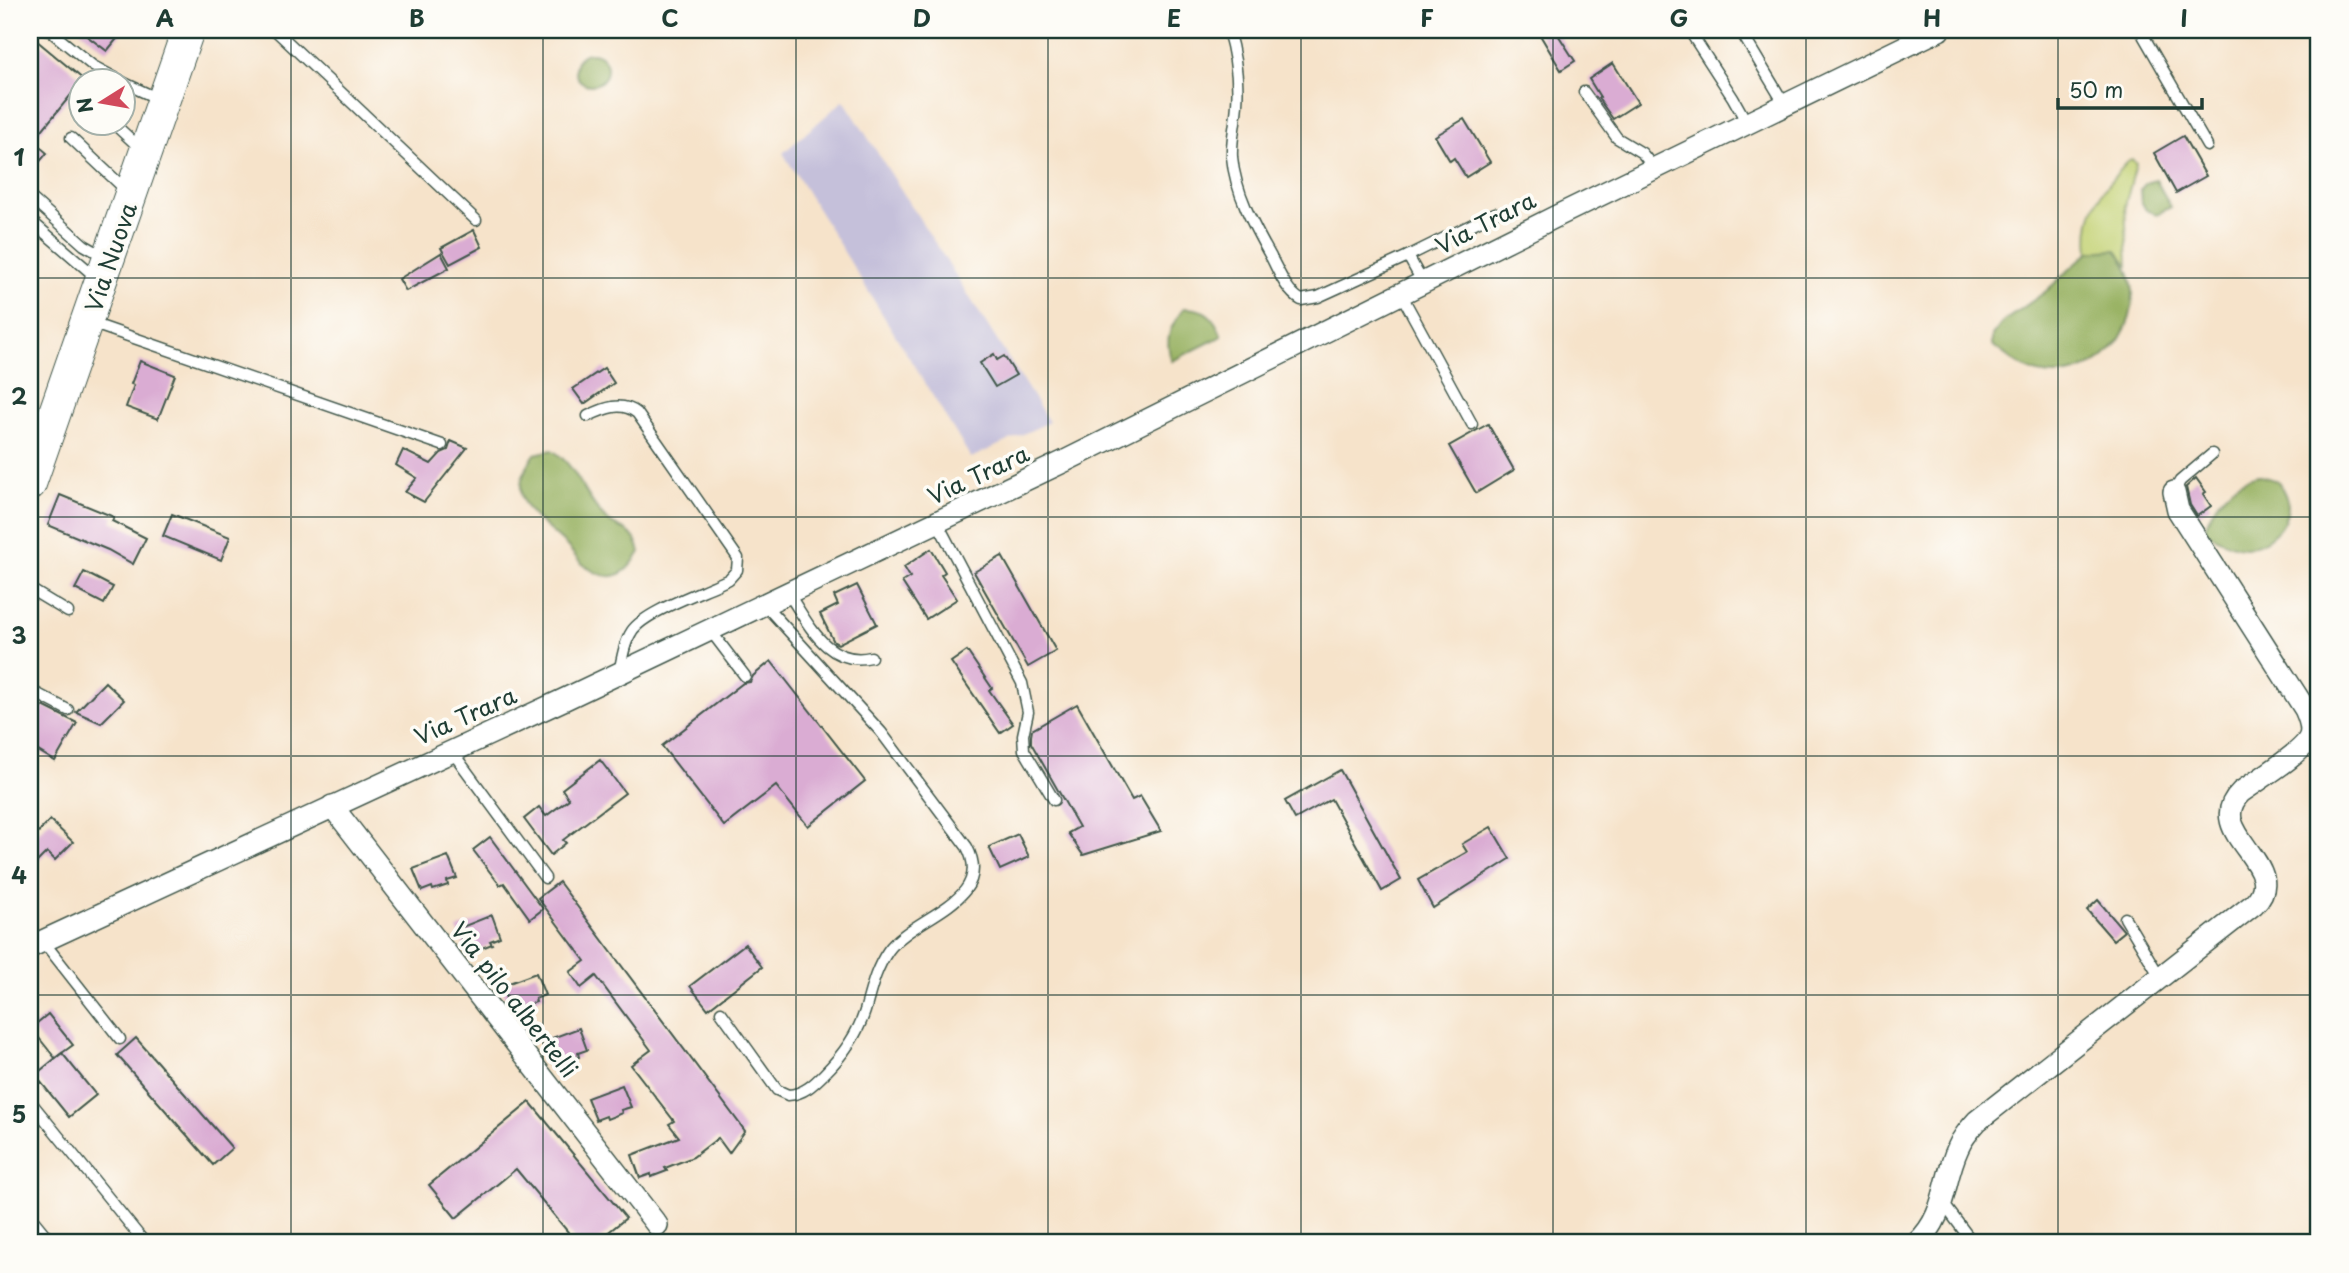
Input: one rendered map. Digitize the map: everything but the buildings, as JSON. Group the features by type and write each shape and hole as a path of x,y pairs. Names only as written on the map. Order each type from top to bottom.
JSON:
{"main road":[{"name":"Via Nuova","path":"30,484 188,30"}],"street":[{"name":"Via Trara","path":"37,944 619,673 1067,460 1939,30"},
{"path":"1917,1243 1931,1228 1942,1203 1958,1148 1977,1121 2254,904 2264,893 2263,873 2236,834 2231,820 2232,808 2241,792 2301,749 2311,731 2305,709 2178,510 2174,492"},
{"name":"Via pilo albertelli","path":"332,806 657,1225"}],"lane":[{"path":"49,30 93,66"},
{"path":"275,30 475,220"},
{"path":"1228,30 1237,81 1232,145 1236,179 1257,230 1291,292 1301,300 1318,297 1495,213"},
{"path":"1689,30 1747,123"},
{"path":"1740,30 1786,104"},
{"path":"2140,30 2207,146"},
{"path":"136,88 164,102"},
{"path":"1584,92 1607,128 1622,142 1642,153 1654,169"},
{"path":"127,136 146,154"},
{"path":"71,138 132,195"},
{"path":"30,197 84,244 106,270"},
{"path":"30,220 106,270"},
{"path":"1408,256 1423,283"},
{"path":"1401,294 1472,424"},
{"path":"88,323 442,444"},
{"path":"588,416 605,408 620,406 637,413 738,558 737,570 729,579 648,617 633,628 619,673"},
{"path":"2174,492 2180,481 2212,454"},
{"path":"937,522 1023,683 1028,712 1023,735 1024,750 1054,800"},
{"path":"30,589 68,612"},
{"path":"788,593 817,636 830,649 850,659 871,657"},
{"path":"720,1012 777,1090 788,1095 806,1090 838,1059 854,1038 880,965 892,945 963,894 973,877 973,862 967,847 901,756 850,695 764,604"},
{"path":"710,630 745,677"},
{"path":"30,690 68,710"},
{"path":"450,750 545,878"},
{"path":"2125,918 2160,977"},
{"path":"37,944 120,1039"},
{"path":"30,1101 145,1243"},
{"path":"1942,1203 1973,1243"},
{"path":"30,1216 52,1243"}],"shaded area":[{"path":"844,100 1049,422 971,458 783,153"}],"green space":[{"path":"591,53 602,58 607,69 602,80 591,85 580,80 575,69 580,58"},
{"path":"2132,159 2136,164 2125,206 2128,265 2116,250 2089,252 2088,241 2090,220 2097,201 2109,183"},
{"path":"2156,180 2171,207 2157,214 2146,210 2141,201 2140,190 2146,183"},
{"path":"2116,250 2129,272 2133,295 2130,317 2120,338 2105,356 2086,368 2063,375 2038,373 2019,365 1992,345 1992,336 2003,322 2045,292 2089,252"},
{"path":"1184,308 1208,314 1222,336 1172,361 1168,339 1175,320"},
{"path":"552,450 569,465 598,511 634,538 640,552 623,572 602,575 584,565 526,506 521,496 525,470 535,454"},
{"path":"2258,475 2278,481 2287,500 2284,522 2274,534 2254,546 2241,547 2204,532 2217,504 2224,496 2239,483"}]}
